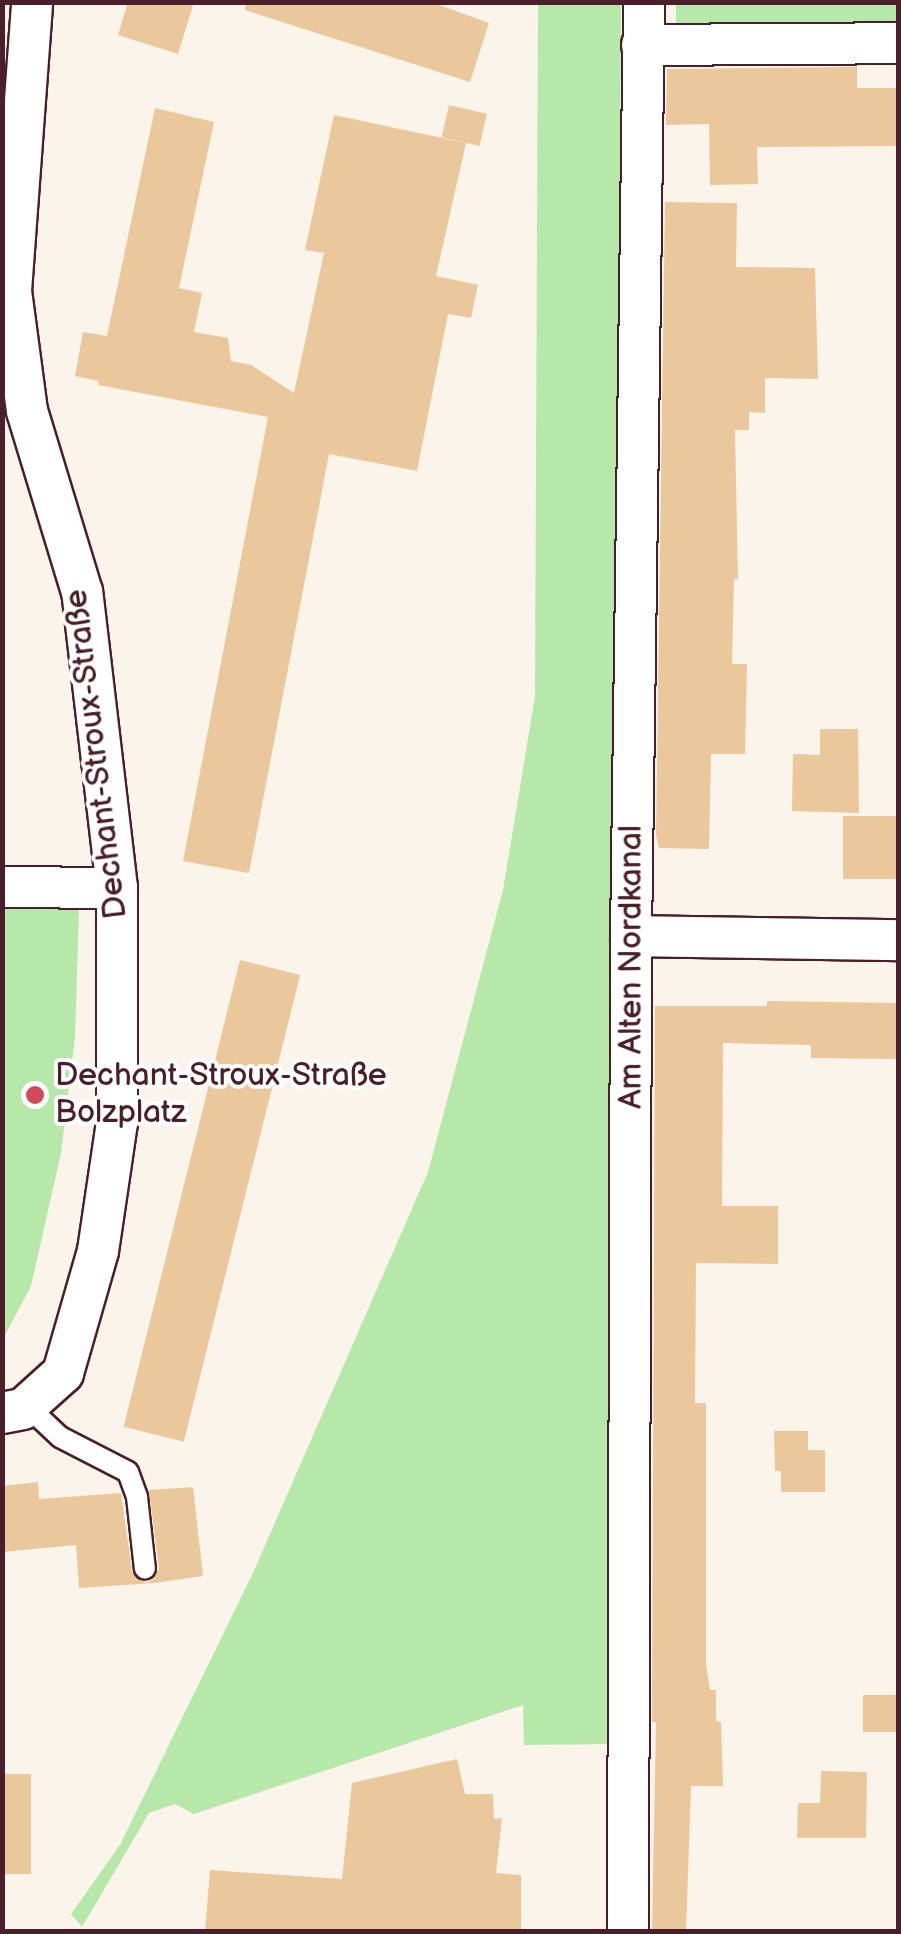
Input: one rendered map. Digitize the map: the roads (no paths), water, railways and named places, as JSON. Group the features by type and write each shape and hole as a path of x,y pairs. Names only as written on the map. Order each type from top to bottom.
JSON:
{"street":[{"name":"Dechant-Stroux-Straße","path":"15,1409 64,1374 98,1250 117,1123 117,888 82,592 14,411 11,292 32,2"},
{"name":"Am Alten Nordkanal","path":"628,1932 631,936 644,2"},
{"path":"642,45 898,43"},
{"path":"2,886 117,888"},
{"path":"631,936 898,940"}],"lane":[{"path":"15,1409 128,1472 137,1497 144,1569"}],"place":[{"name":"Dechant-Stroux-Straße Bolzplatz","path":"35,1095"}]}
